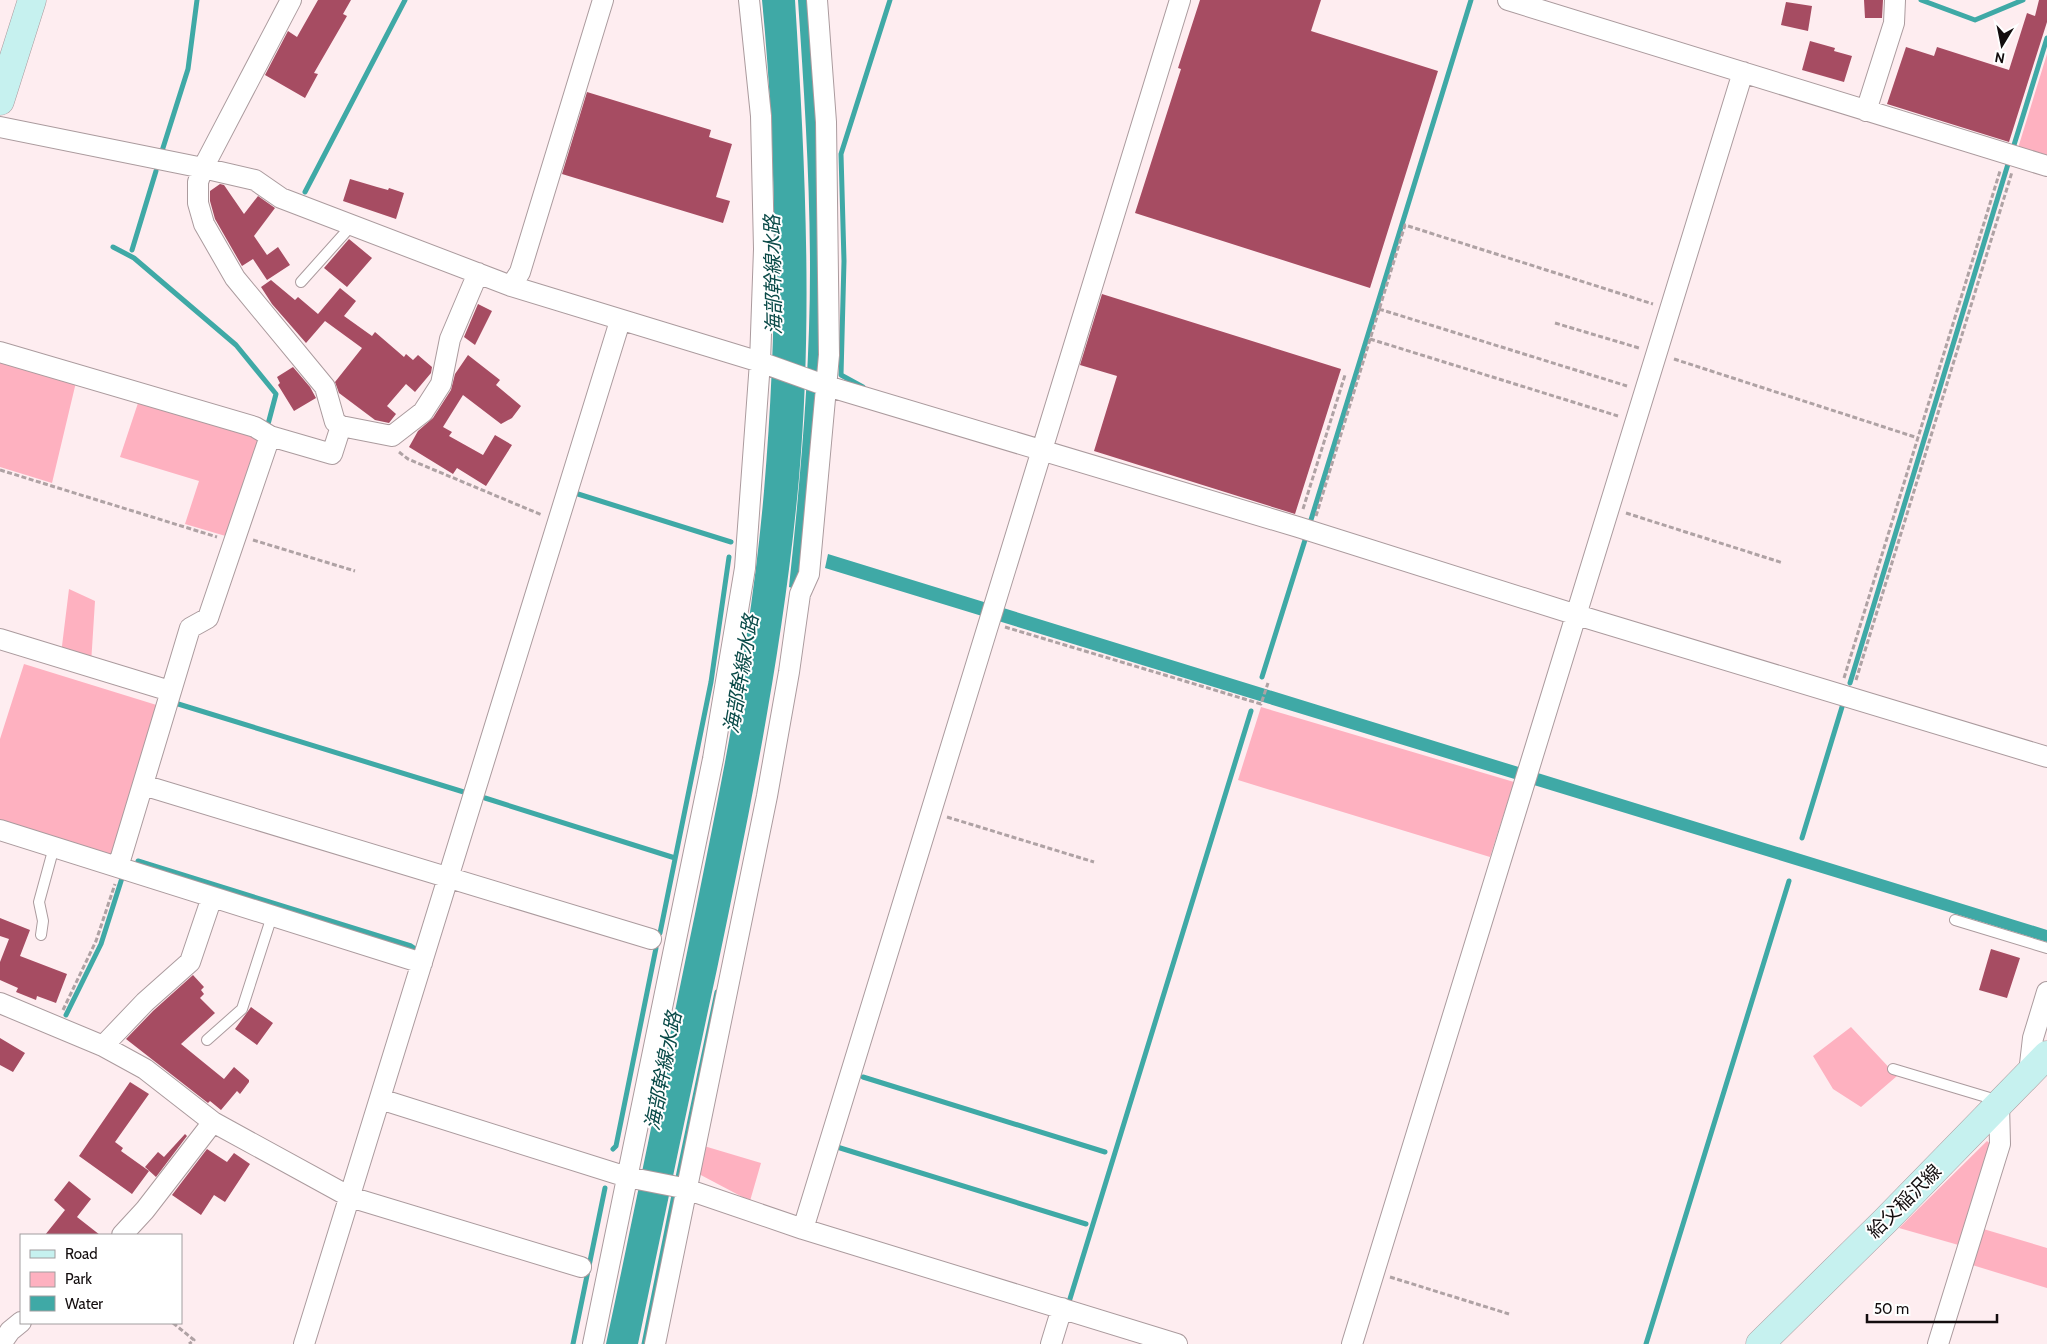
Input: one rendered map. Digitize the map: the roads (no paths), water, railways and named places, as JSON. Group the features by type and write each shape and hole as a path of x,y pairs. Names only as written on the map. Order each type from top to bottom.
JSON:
{"main road":[{"path":"0,100 32,0"},
{"name":"給父稲沢線","path":"1760,1344 1886,1221 2038,1064"}],"street":[{"path":"291,0 203,168 198,182 198,202 204,224 235,278 325,387 335,422 341,426 392,436 423,412 441,384 450,339 478,273"},
{"path":"511,286 520,272 604,0"},
{"path":"593,1344 713,759 745,568 760,362 764,250 760,116 749,0"},
{"path":"655,1344 685,1189 767,796 789,672 800,594 809,574 829,355 826,122 818,0"},
{"path":"804,1228 1180,0"},
{"path":"1508,0 2047,166"},
{"path":"1866,110 1894,23 1895,0"},
{"path":"1352,1344 1610,508 1742,72"},
{"path":"0,128 255,180 281,198 511,286 620,321 760,362 825,385 1305,529 1577,615 2047,757"},
{"path":"304,1344 620,321"},
{"path":"0,352 255,427 270,436 332,454 341,426"},
{"path":"119,868 190,628 208,618 270,436"},
{"path":"0,639 170,692"},
{"path":"142,785 651,939"},
{"path":"0,830 422,963"},
{"path":"103,1046 145,1002 190,962 212,897"},
{"path":"2038,1064 2033,1038 2047,992"},
{"path":"0,1003 103,1046 145,1070 213,1122 350,1197 581,1267"},
{"path":"380,1099 627,1177 685,1189 1177,1344"},
{"path":"1938,1344 2000,1144 1999,1104"},
{"path":"123,1234 146,1210 213,1122"},
{"path":"1051,1344 1062,1308"}],"lane":[{"path":"301,282 352,225"},
{"path":"41,935 43,921 39,902 54,847"},
{"path":"207,1040 242,1009 272,916"},
{"path":"1956,920 2047,948"},
{"path":"1893,1069 1993,1099 1999,1104"}],"water":[{"name":"海部幹線水路","path":"762,0 795,0 799,60 807,299 803,418 793,540 785,602 754,786 638,1344 606,1344 717,805 745,649 759,544 769,430 774,307 771,123"},
{"path":"798,0 810,0 820,161 820,366 803,570 795,589 789,587 806,389 810,309 808,168"},
{"path":"828,554 2047,930 2047,942 825,568"}],"waterway":[{"path":"165,152 162,151 188,69 197,0"},
{"path":"305,192 405,0"},
{"path":"863,387 841,375 844,261 841,154 890,0"},
{"path":"1310,523 1471,0"},
{"path":"1921,0 1975,20 2023,0"},
{"path":"2014,145 2047,38"},
{"path":"1850,683 2008,164"},
{"path":"132,250 156,171"},
{"path":"113,247 134,258 236,345 276,394 267,428"},
{"path":"578,494 731,542"},
{"path":"1262,677 1305,540"},
{"path":"660,933 711,682 729,557"},
{"path":"175,703 467,793"},
{"path":"1802,838 1842,707"},
{"path":"1069,1302 1251,711"},
{"path":"485,798 675,858"},
{"path":"138,861 411,946 417,950"},
{"path":"66,1015 101,944 122,878"},
{"path":"1646,1344 1789,881"},
{"path":"613,1149 616,1146 656,948"},
{"path":"677,1182 717,992"},
{"path":"863,1077 1105,1152"},
{"path":"837,1147 1086,1224"},
{"path":"573,1344 605,1188"},
{"path":"644,1344 675,1190"}]}
